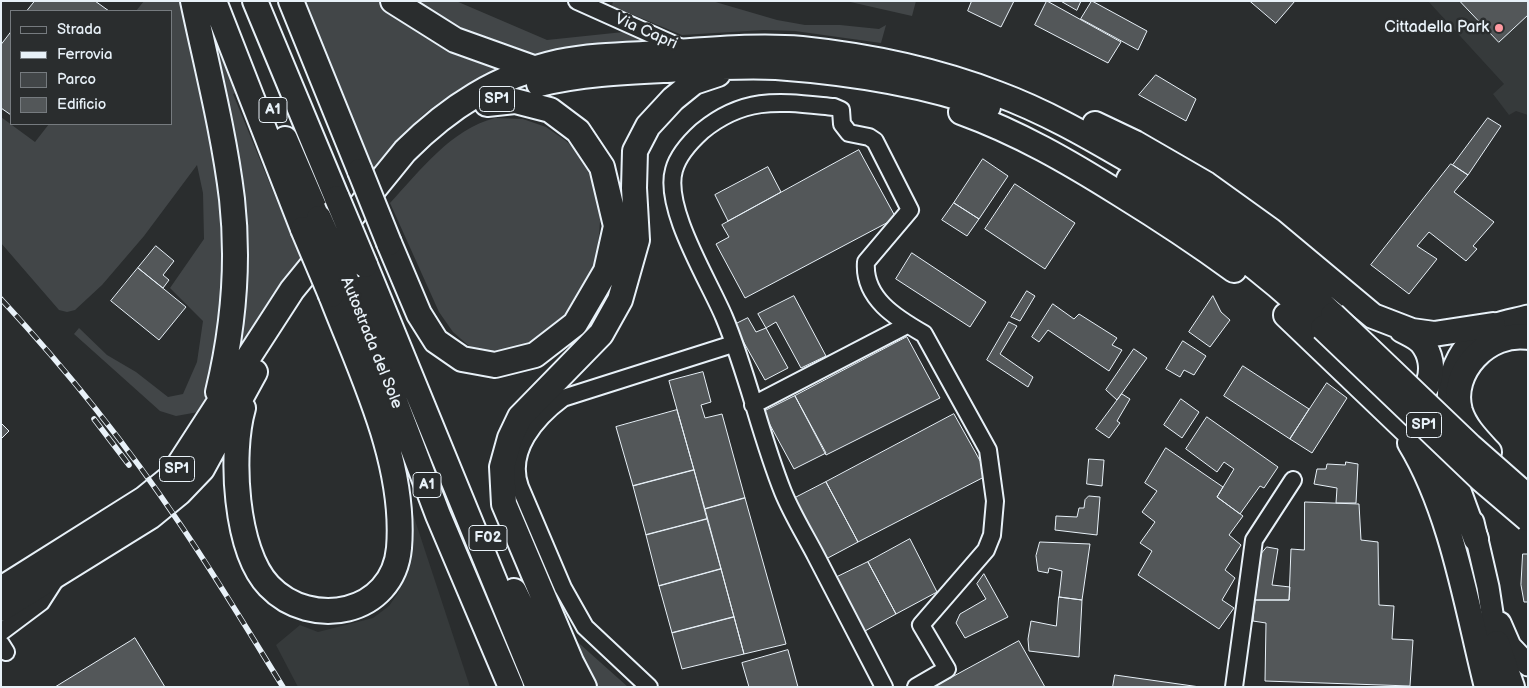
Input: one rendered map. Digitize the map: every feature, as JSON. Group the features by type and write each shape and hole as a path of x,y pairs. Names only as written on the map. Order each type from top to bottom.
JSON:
{"highway":[{"path":"193,1 226,161 232,201 235,249 234,288 224,366 213,412"},
{"path":"214,1 339,288 385,434 397,503 398,550 393,569 382,587 358,606 329,612 302,607 283,598 268,585 252,559 241,510 237,457 241,414 254,374"},
{"name":"A1","path":"228,1 311,223"},
{"name":"Autostrada del Sole","path":"255,1 538,687"},
{"path":"291,1 419,314 436,341 462,359 495,365 534,355 575,324 606,271 616,226 602,167 578,131 550,110 516,101 487,104"},
{"path":"392,1 455,40 536,69"},
{"name":"SP1","path":"1,589 144,499 171,477 292,290 405,151 439,118 466,100 500,82 536,69 584,59 747,48 801,49 873,60 950,78 998,93 1061,121 1168,184 1264,252 1300,283 1328,321 1481,479 1528,519"},
{"path":"584,687 570,662 504,504 502,467 510,438 520,417 601,334 620,300 637,240 634,188 635,151 648,126 673,99 694,82 741,66"},
{"name":"SP1","path":"1,609 151,516 192,481 210,455 266,351 306,294 407,171 444,132 487,104 534,85 559,79 625,72 741,66 776,67 873,80 968,100 1025,122 1079,148 1214,234 1328,321 1527,496"},
{"path":"873,80 1012,132 1066,161 1156,216 1199,244 1239,274 1382,402 1398,406 1415,401 1429,382 1432,366 1426,349 1413,336 1362,309 1270,230 1206,184 1176,166 1087,120 995,86 950,78"},
{"name":"Autostrada del Sole","path":"339,288 371,338 438,515 512,687"},
{"path":"1392,325 1434,334 1493,325"},
{"path":"1527,496 1470,431 1464,420 1459,399 1461,379 1476,355 1504,339 1528,337"},
{"path":"1365,388 1451,475 1477,543"},
{"name":"F02","path":"416,389 561,687"},
{"path":"1392,417 1424,467 1440,506 1487,687"},
{"path":"438,515 494,687"},
{"path":"1497,643 1512,687"}],"main road":[{"path":"1502,687 1488,587 1477,543 1469,490 1448,394 1449,380 1457,359 1473,339 1493,325 1528,316"},
{"path":"1488,587 1510,646 1528,665"}],"street":[{"name":"Via Capri","path":"577,1 688,51"},
{"path":"884,687 784,493 725,319 676,212 671,187 674,170 683,152 695,137 714,121 728,112 749,105 773,101 834,107 841,110 842,124 848,133 869,137 876,141 910,210 866,262 865,270 868,281 879,303 907,325 924,334 988,450 995,501 992,535 986,550 920,625 947,668 916,687"},
{"path":"753,405 907,325"},
{"path":"649,687 584,627 563,588 520,487 516,475 516,464 523,444 537,421 546,410 563,398 733,344"},
{"path":"1234,687 1254,540 1293,480"},
{"path":"1,632 41,602 60,572"}],"shaded area":[{"path":"1428,1 1528,1 1528,115 1516,111 1509,115 1493,94 1504,84"},
{"path":"410,505 470,687 298,687 276,645 300,625 318,632 373,618 389,606 398,593 407,565"}],"green space":[{"path":"144,1 187,1 228,235 216,375 204,411 176,416 160,411 74,334 79,328 107,355 136,372 168,397 183,394 197,362 203,321 170,288 204,239 203,193 197,165 144,236 102,285 75,310 67,312 59,310 1,243 1,117 35,142 48,125 172,125 172,10 137,10"},
{"path":"296,1 385,1 507,66 454,94 424,114 403,135 372,175"},
{"path":"406,1 456,1 547,40 633,31 641,36 641,40 635,46 557,51 532,56 456,32"},
{"path":"613,1 712,1 777,20 805,25 840,25 879,29 886,25 881,43 795,31 764,30 682,35 612,6"},
{"path":"846,1 916,1 912,16"},
{"path":"207,17 237,93 233,94 290,233 294,234 303,255 239,351 235,348"},
{"path":"495,118 523,119 546,127 566,141 582,156 595,180 601,209 597,260 585,289 565,319 543,338 515,349 488,352 469,346 453,332 439,312 390,203 450,141 479,123"},
{"path":"572,637 628,687 589,687"}],"building":[{"path":"35,1 95,1 108,10 28,10"},
{"path":"972,1 1014,1 1001,27 968,11"},
{"path":"1047,1 1121,42 1108,63 1035,25"},
{"path":"1061,1 1081,1 1077,10"},
{"path":"1092,1 1147,31 1138,50 1081,19"},
{"path":"1250,1 1295,1 1276,23"},
{"name":"Cittadella Park","path":"1460,1 1528,1 1528,15 1499,42"},
{"path":"10,33 10,114 1,108 1,45"},
{"path":"1156,75 1196,99 1186,121 1139,95"},
{"path":"1488,118 1501,126 1468,175 1453,165"},
{"path":"859,150 896,218 745,298 716,244 729,237 722,225"},
{"path":"983,159 1008,176 979,219 954,203"},
{"path":"1451,164 1468,175 1454,192 1494,222 1473,246 1477,249 1466,261 1429,232 1417,246 1437,259 1409,294 1371,265"},
{"path":"768,167 781,192 728,221 715,195"},
{"path":"1015,184 1075,223 1045,269 985,229"},
{"path":"954,203 979,219 967,236 942,220"},
{"path":"156,246 174,261 163,275 169,280 163,288 138,268"},
{"path":"912,253 986,302 970,327 896,279"},
{"path":"138,268 186,307 159,340 111,301"},
{"path":"1027,291 1035,296 1020,321 1011,317"},
{"path":"794,296 826,356 801,368 776,322 766,328 758,314"},
{"path":"1213,296 1221,312 1230,320 1210,347 1189,332"},
{"path":"1053,304 1074,319 1079,314 1117,338 1112,345 1122,350 1109,371 1048,330 1039,342 1032,337"},
{"path":"748,318 756,332 766,328 788,368 765,380 734,325"},
{"path":"1009,322 1017,326 1000,354 1033,377 1028,387 987,360"},
{"path":"907,337 940,398 826,455 795,396"},
{"path":"1183,341 1206,356 1194,375 1184,370 1180,377 1166,369"},
{"path":"1134,349 1147,358 1117,400 1106,390"},
{"path":"1243,366 1309,409 1290,439 1224,396"},
{"path":"703,372 711,402 701,405 705,418 722,414 745,498 705,509 669,381"},
{"path":"1327,383 1347,398 1312,453 1290,439"},
{"path":"1122,394 1130,399 1117,421 1120,423 1109,438 1096,429"},
{"path":"795,396 826,453 794,469 763,412"},
{"path":"1181,399 1199,412 1182,438 1164,425"},
{"path":"677,410 694,470 633,486 616,427"},
{"path":"954,414 988,475 858,542 826,482"},
{"path":"1207,417 1278,467 1264,488 1260,486 1240,514 1217,497 1234,469 1224,462 1217,472 1186,449"},
{"path":"1,423 9,431 1,439"},
{"path":"1166,448 1223,487 1217,497 1243,516 1229,535 1241,545 1225,570 1235,578 1222,600 1234,608 1219,629 1138,575 1152,551 1140,543 1155,522 1142,512 1157,491 1145,483"},
{"path":"1089,459 1104,460 1102,486 1087,484"},
{"path":"1346,462 1358,464 1356,503 1336,503 1337,488 1314,484 1317,469 1326,469 1327,464 1345,465"},
{"path":"694,470 707,519 646,535 633,486"},
{"path":"826,482 858,542 826,559 795,498"},
{"path":"1089,496 1100,497 1097,535 1055,530 1056,516 1077,517 1079,508 1084,508 1085,500"},
{"path":"745,498 786,644 744,654 705,509"},
{"path":"1305,502 1359,504 1361,540 1378,542 1379,605 1394,606 1392,639 1413,640 1410,686 1265,681 1266,623 1253,621 1255,600 1289,600 1291,549 1304,550"},
{"path":"707,519 721,569 659,586 646,535"},
{"path":"910,539 937,592 896,614 868,562"},
{"path":"1040,542 1090,544 1082,600 1059,597 1062,571 1049,568 1048,573 1038,571 1036,556"},
{"path":"1267,547 1278,549 1272,585 1290,587 1289,600 1255,600 1261,554"},
{"path":"1523,554 1528,554 1528,602 1524,602 1521,585"},
{"path":"868,562 896,614 865,631 835,578"},
{"path":"721,569 734,617 672,633 659,586"},
{"path":"984,574 1008,617 965,638 956,623 960,614 986,599 977,584"},
{"path":"1059,597 1082,600 1079,657 1029,651 1028,639 1031,621 1056,626"},
{"path":"734,617 744,654 682,669 672,633"},
{"path":"135,638 165,687 55,687 130,641"},
{"path":"1019,641 1045,687 934,687"},
{"path":"788,650 798,687 749,687 742,663"},
{"path":"1115,675 1200,687 1113,687"}],"railway":[{"path":"1,299 72,380 139,465 206,564 283,687"},
{"path":"94,419 129,465"}],"place":[{"name":"Cittadella Park","path":"1499,28"}]}
